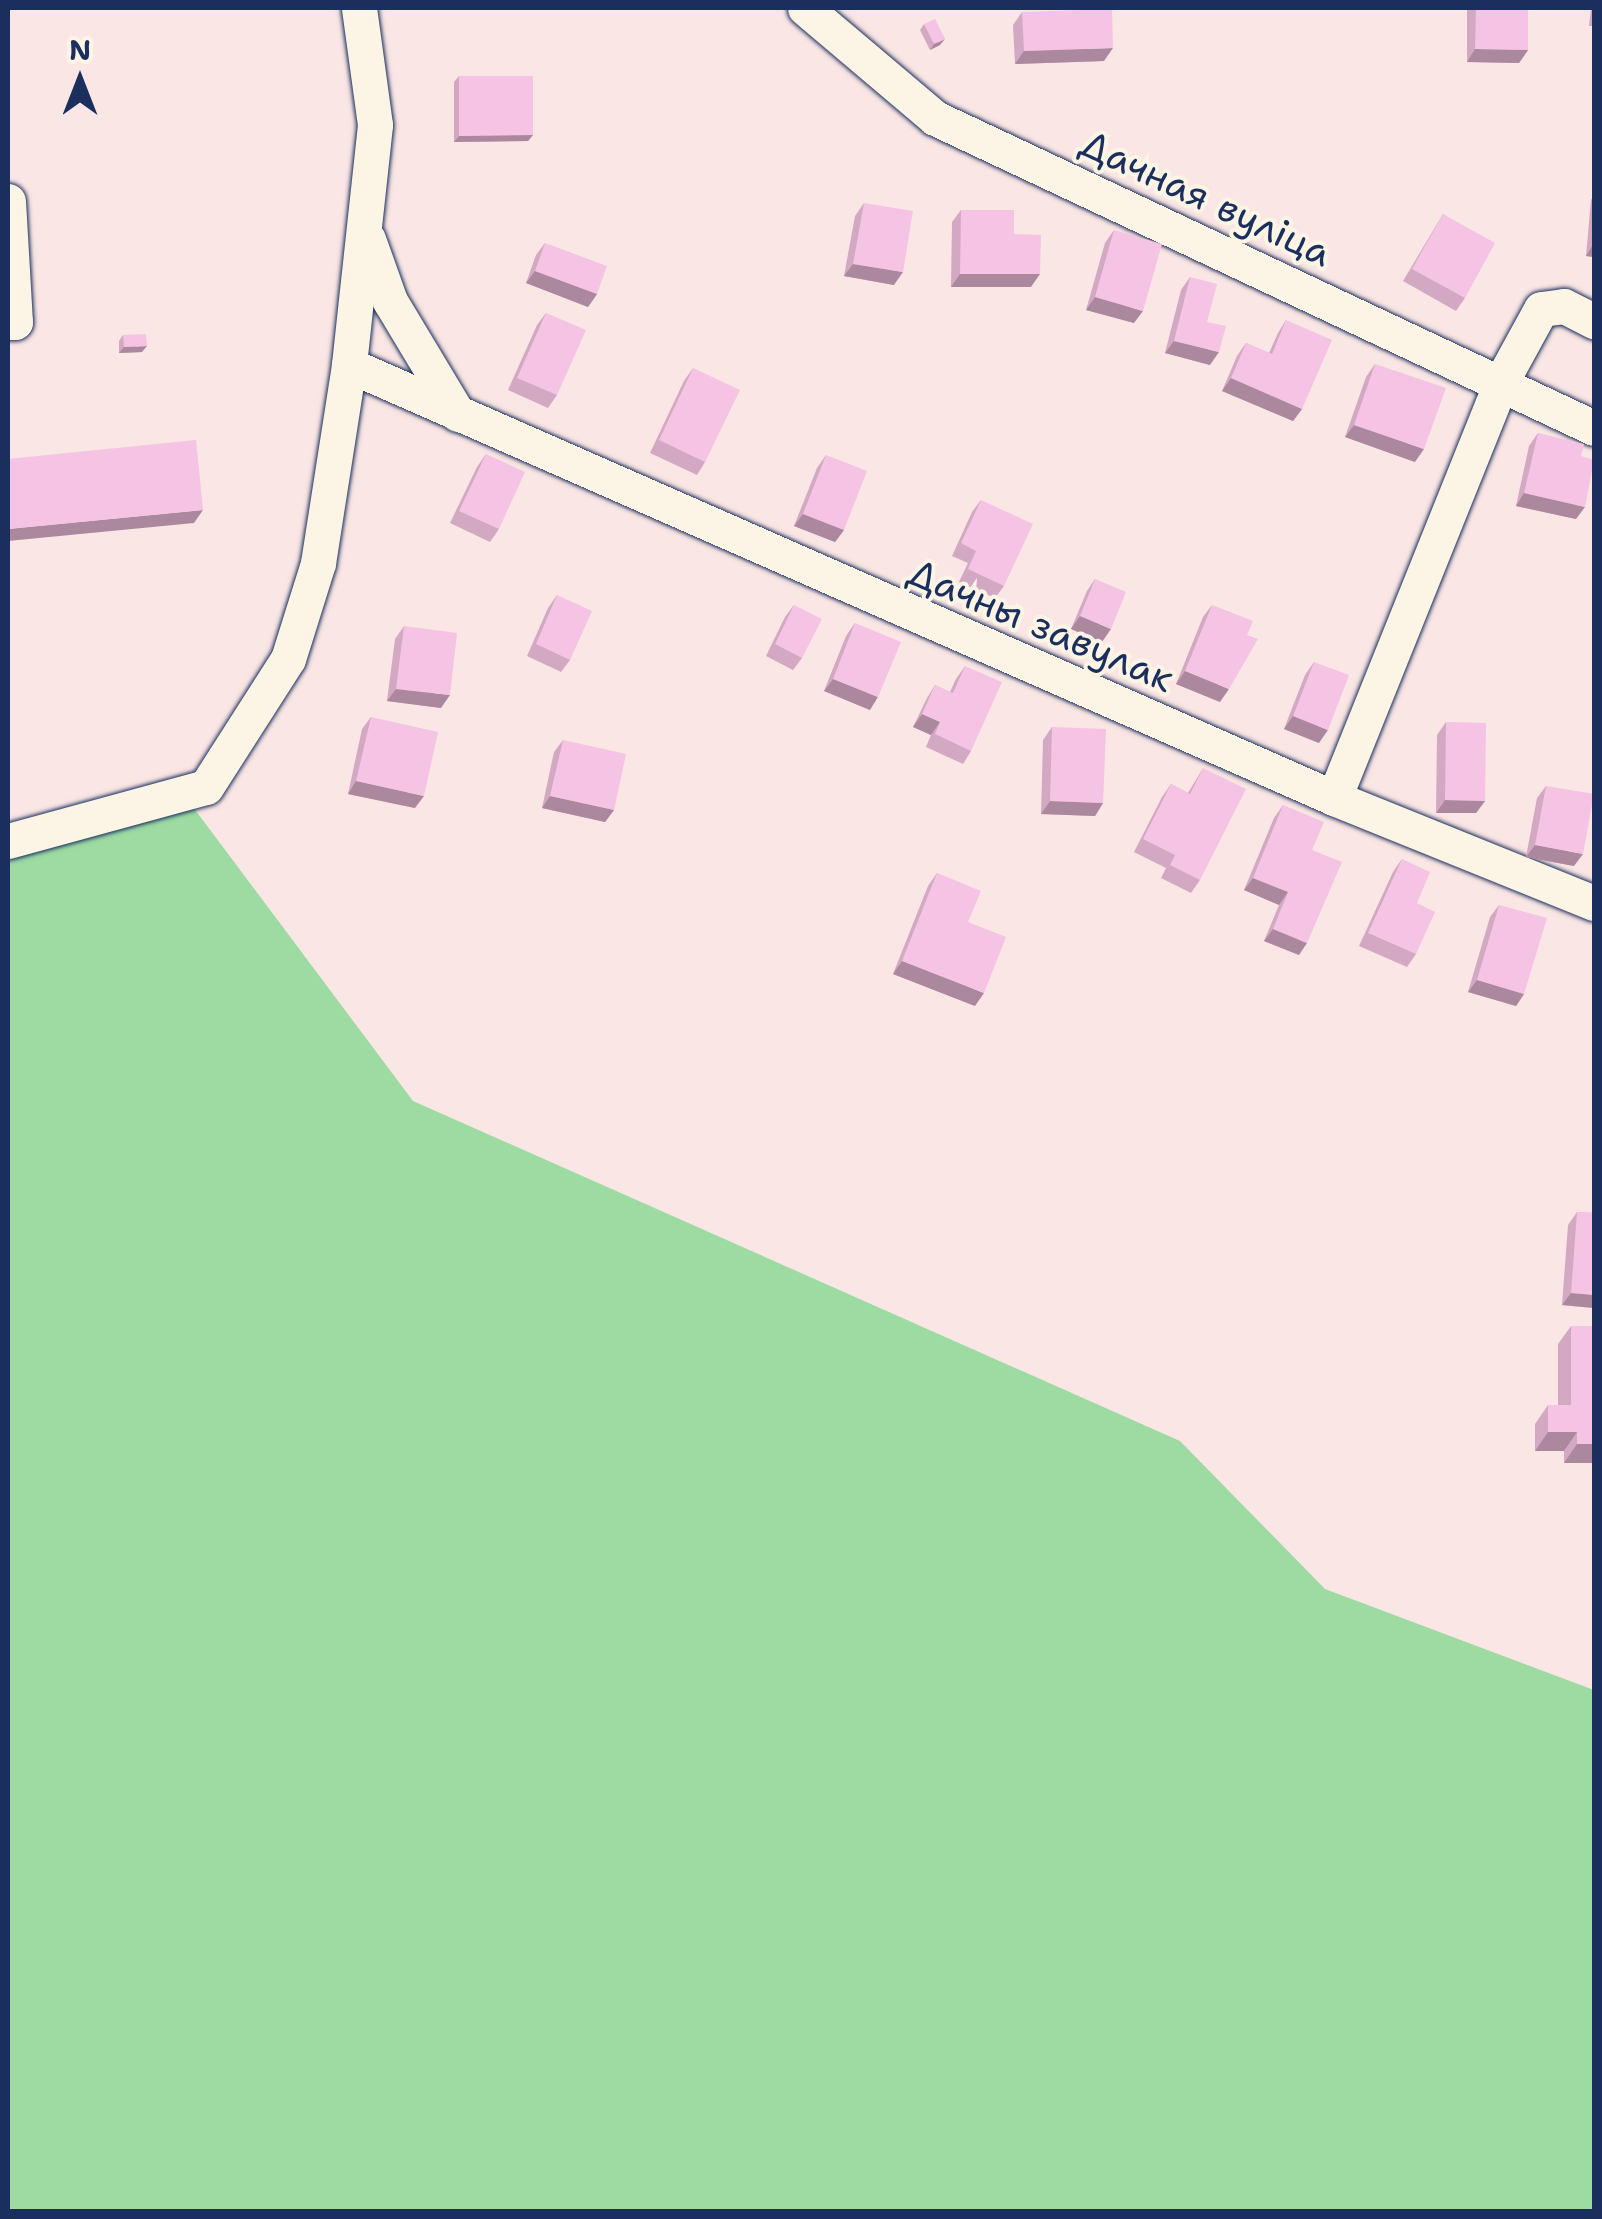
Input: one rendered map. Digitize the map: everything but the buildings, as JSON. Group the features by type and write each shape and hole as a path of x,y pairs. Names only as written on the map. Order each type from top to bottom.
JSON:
{"street":[{"path":"8,841 206,787 288,660 318,563 349,366 376,125 359,8"},
{"name":"Дачная вуліца","path":"806,8 934,118 1594,428"},
{"path":"8,201 11,322"},
{"path":"364,228 390,300 459,414"},
{"path":"1334,798 1501,382 1541,310 1564,306 1594,321"},
{"name":"Дачны завулак","path":"349,366 1334,798 1594,903"}],"green space":[{"path":"193,807 413,1101 1180,1441 1325,1589 1594,1690 1594,2211 8,2212 8,856"}]}
